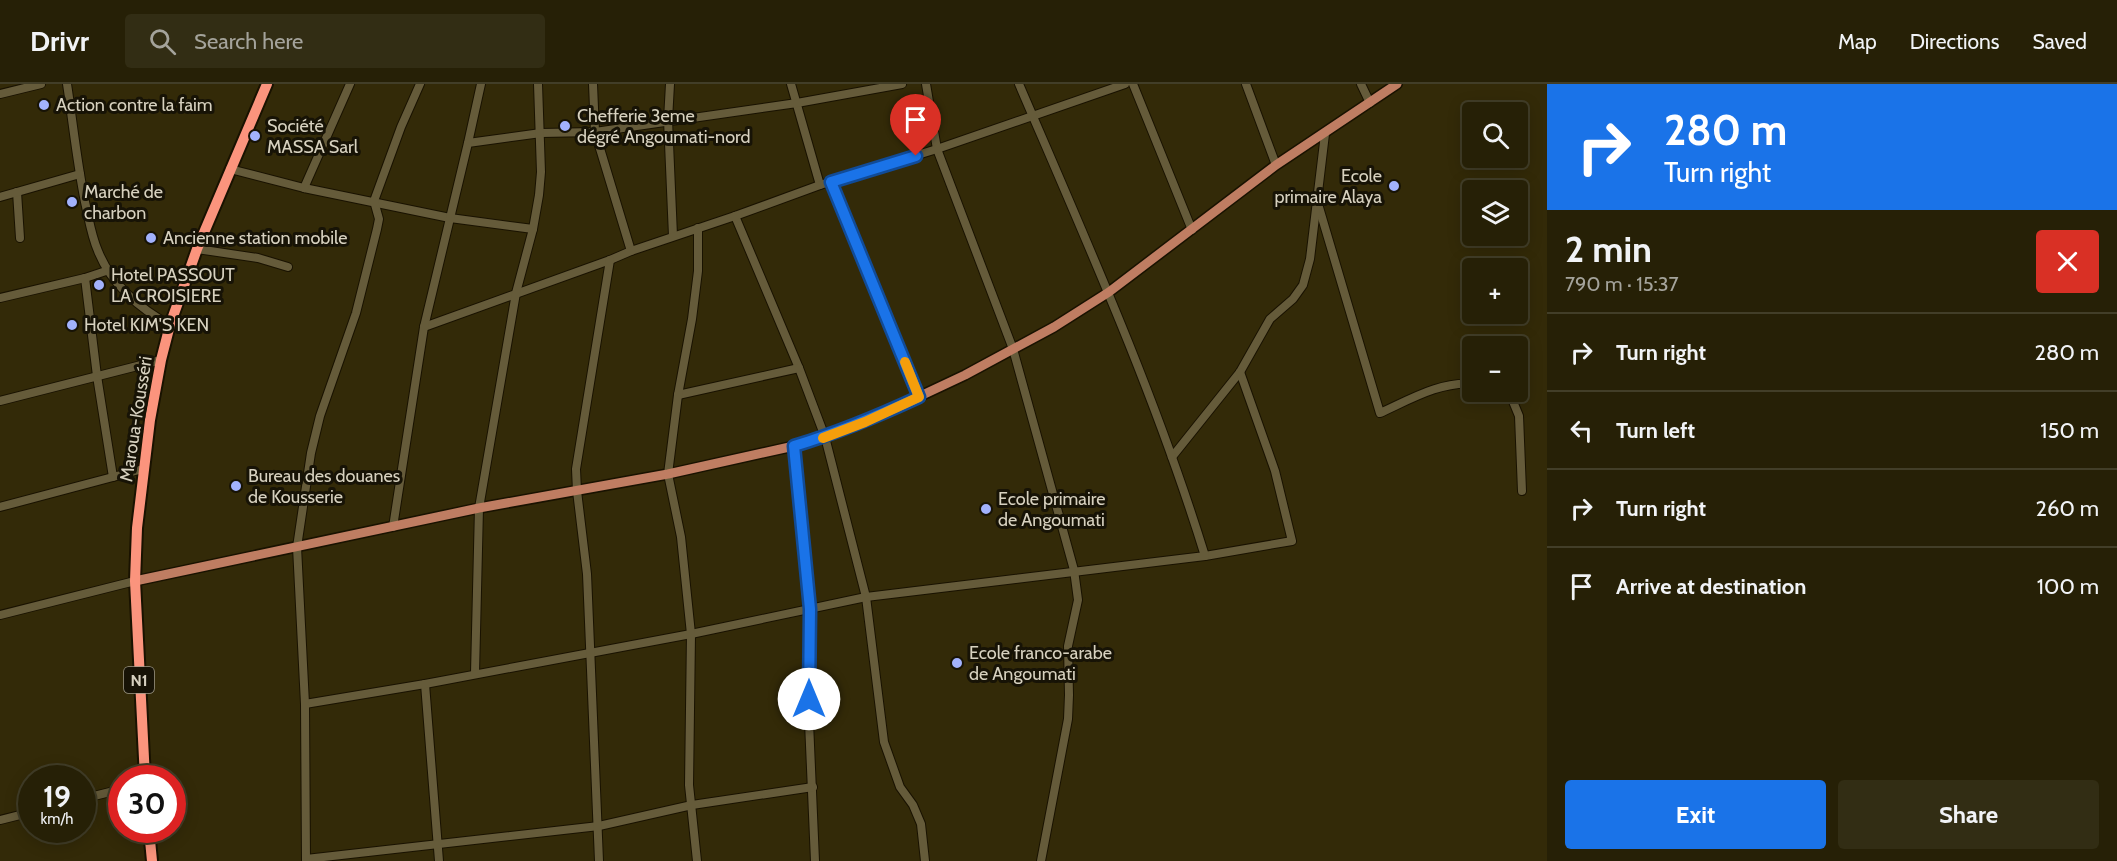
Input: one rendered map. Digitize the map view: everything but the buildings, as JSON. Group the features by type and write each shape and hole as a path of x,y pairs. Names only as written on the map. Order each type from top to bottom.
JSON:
{"highway":[{"name":"Maroua-Kousséri","path":"144,765 135,581 143,469 150,420 170,325 197,249 267,84"},
{"path":"150,843 152,861"}],"main road":[{"path":"135,581 479,508 668,474 825,437 965,375 1054,327 1109,292 1276,165 1397,84"}],"street":[{"path":"0,94 41,84"},
{"path":"67,84 80,174 98,253 132,300 170,325"},
{"path":"304,188 350,84"},
{"path":"420,84 401,127 374,201 378,219 377,229 356,313 320,416 311,453 297,547 304,704 306,860 599,826 692,805 813,787"},
{"path":"393,527 424,327 481,84"},
{"path":"475,673 479,508 516,293 533,229 541,183 538,84"},
{"path":"592,84 595,132 631,251"},
{"path":"670,84 668,120 673,236"},
{"path":"791,84 820,185"},
{"path":"468,143 541,133 595,132 796,103 902,84"},
{"path":"926,84 937,149 1013,350 1074,570 1078,600 1068,646 1070,695 1068,719 1041,861"},
{"path":"1019,84 1109,292 1172,457 1205,556"},
{"path":"424,327 820,185 937,149 1125,84"},
{"path":"1133,84 1192,230"},
{"path":"1246,84 1276,165"},
{"path":"1361,84 1370,103"},
{"path":"1172,457 1240,372 1270,319 1293,298 1303,285 1310,259 1325,134"},
{"path":"230,169 304,188 450,218 533,229"},
{"path":"0,197 80,174"},
{"path":"831,182 919,397"},
{"path":"17,192 20,238"},
{"path":"1316,199 1380,413 1436,388 1462,384"},
{"path":"735,216 799,368 825,437 866,597 884,742 900,786 921,824 925,861"},
{"path":"697,861 689,773 691,634 681,537 668,474 698,271 698,228"},
{"path":"197,249 258,258 288,267"},
{"path":"599,861 587,574 577,491 579,445 609,260"},
{"path":"0,298 109,270"},
{"path":"85,278 113,477"},
{"path":"0,401 161,360"},
{"path":"678,395 799,368"},
{"path":"304,704 425,684 691,634 866,597 1074,570 1205,556 1292,541 1275,471 1240,372"},
{"path":"1513,402 1518,416 1522,491"},
{"path":"794,446 810,609 809,722 815,861"},
{"path":"0,507 143,469"},
{"path":"0,615 135,581"},
{"path":"425,684 439,861"},
{"path":"0,820 18,816"}],"slow traffic":[{"path":"823,438 919,397 905,362"}],"place":[{"name":"Action contre la faim","path":"44,105"},
{"name":"Chefferie 3eme dégré Angoumati-nord","path":"565,126"},
{"name":"Société MASSA Sarl","path":"255,136"},
{"name":"Ecole primaire Alaya","path":"1394,186"},
{"name":"Marché de charbon","path":"72,202"},
{"name":"Ancienne station mobile","path":"151,238"},
{"name":"Hotel PASSOUT LA CROISIERE","path":"99,285"},
{"name":"Hotel KIM'S KEN","path":"72,325"},
{"name":"Bureau des douanes de Kousserie","path":"236,486"},
{"name":"Ecole primaire de Angoumati","path":"986,509"},
{"name":"Ecole franco-arabe de Angoumati","path":"957,663"}],"route":[{"path":"809,699 810,609 794,446 865,422 919,397 831,182 916,156"}]}
